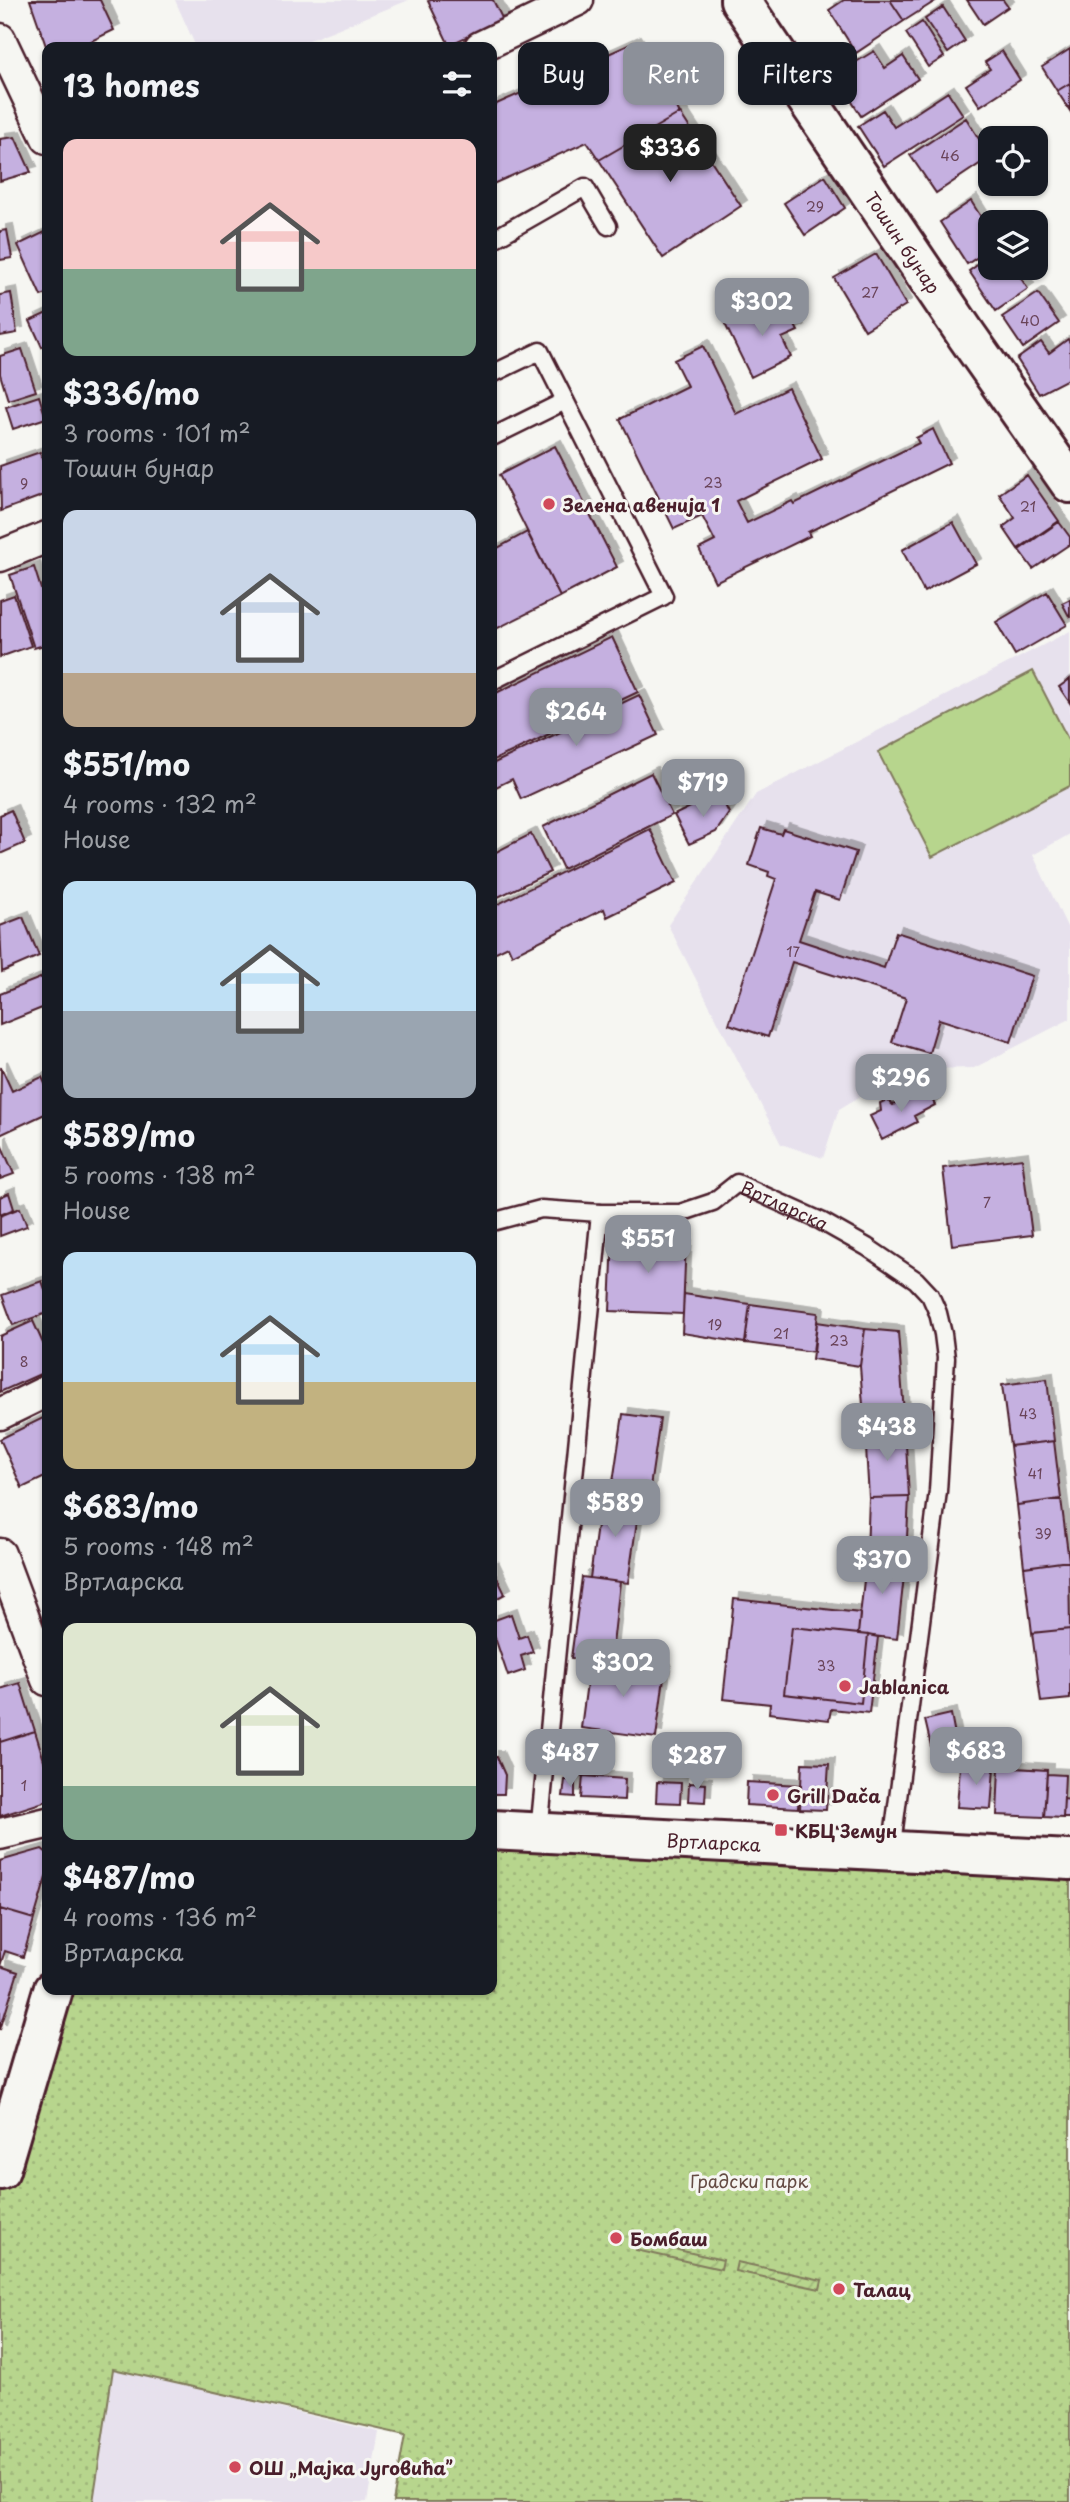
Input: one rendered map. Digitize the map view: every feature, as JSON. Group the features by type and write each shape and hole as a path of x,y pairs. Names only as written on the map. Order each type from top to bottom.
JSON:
{"main road":[{"name":"Тошин бунар","path":"740,0 967,336 1070,483"},
{"name":"Вртларска","path":"497,1830 1070,1860"},
{"path":"0,2170 52,1995"}],"street":[{"path":"490,42 578,0"},
{"path":"0,39 42,127"},
{"path":"0,556 42,539"},
{"path":"0,1414 42,1393"},
{"path":"2,1568 42,1668"},
{"path":"0,1834 42,1824"}],"lane":[{"path":"497,237 585,187 608,226"},
{"path":"497,372 540,351 664,596 497,679"},
{"path":"497,435 565,401"},
{"name":"Вртларска","path":"600,1213 680,1213 713,1202 737,1183 821,1221 867,1247 916,1280 930,1295 938,1313 946,1358 937,1491 891,1852"},
{"path":"497,1221 541,1209 600,1213 539,1832"}],"shaded area":[{"path":"175,0 409,0 304,42 194,42"},
{"path":"1070,631 1070,834 1033,855 1070,933 1070,1019 974,1068 928,1069 887,1080 839,1109 823,1158 781,1144 668,925 756,794"},
{"name":"ОШ „Мајка Југовића”","path":"112,2369 379,2432 367,2502 93,2502"}],"green space":[{"path":"1033,671 1070,743 1070,786 932,857 878,752"},
{"name":"Градски парк","path":"497,1831 1070,1867 1070,2502 393,2502 405,2435 113,2369 93,2502 0,2502 0,2170 52,1995 497,1995"},
{"path":"638,2241 723,2260 721,2269 636,2250"},
{"path":"737,2262 822,2280 820,2289 735,2271"}],"building":[{"path":"30,0 100,0 114,30 89,42 45,42"},
{"path":"493,0 503,20 455,42 448,42 428,1"},
{"path":"844,0 890,0 904,21 857,52 857,42 849,42 829,10"},
{"path":"890,0 937,0 904,21"},
{"path":"967,0 1003,0 1008,7 983,24"},
{"path":"943,7 965,41 948,53 925,19"},
{"path":"922,22 944,57 928,67 906,33"},
{"path":"623,47 623,105 675,105 680,113 599,160 587,142 497,182 497,104 518,94 518,105 609,105 609,54"},
{"path":"1070,49 1070,83 1057,91 1042,67"},
{"path":"874,51 885,68 903,56 918,79 861,116 854,105 857,105 857,61"},
{"path":"1002,51 1020,80 980,106 966,85 990,69 985,62"},
{"path":"1070,83 1070,111 1057,91"},
{"path":"948,92 963,115 884,166 858,126 883,110 894,127"},
{"path":"680,113 741,206 663,258 599,160"},
{"path":"966,118 978,138 978,165 936,193 910,155"},
{"path":"15,137 31,172 0,181 0,139"},
{"path":"825,176 845,208 805,235 784,203"},
{"path":"971,201 978,212 978,257 967,264 940,222"},
{"path":"7,230 12,258 0,260 0,231"},
{"path":"42,233 42,296 41,296 18,245"},
{"path":"876,254 906,305 865,330 834,278"},
{"path":"978,265 978,280 1022,280 1028,289 996,311 969,271"},
{"path":"11,293 17,333 0,336 0,295"},
{"path":"1038,293 1059,323 1023,348 1002,317"},
{"path":"767,304 773,317 787,310 798,331 782,338 791,357 751,377 725,324"},
{"path":"42,315 42,347 30,321"},
{"path":"1068,339 1070,378 1039,394 1017,359 1041,342 1049,353"},
{"path":"703,346 736,414 788,388 822,459 736,501 747,523 792,501 794,504 919,443 916,438 933,429 949,463 808,532 810,536 715,582 699,549 715,541 702,516 674,529 620,419 687,386 674,360"},
{"path":"22,349 36,391 8,400 0,374 0,356"},
{"path":"39,396 42,419 13,429 6,407"},
{"name":"Зелена авенија 1","path":"555,446 617,567 560,597 499,475"},
{"path":"40,452 42,496 1,511 0,466"},
{"path":"1027,475 1059,521 1018,549 1003,527 1015,518 999,494"},
{"path":"953,522 976,564 924,592 902,550"},
{"path":"1059,522 1070,537 1070,544 1033,569 1019,550"},
{"path":"527,532 560,597 497,628 497,548"},
{"path":"34,567 42,592 42,646 34,648 10,575"},
{"path":"1047,592 1067,625 1015,655 996,622"},
{"path":"14,595 31,646 0,657 0,600"},
{"path":"1070,599 1070,618 1062,603"},
{"path":"612,637 638,692 497,759 497,693"},
{"path":"1070,679 1070,703 1059,687"},
{"path":"639,695 658,735 521,799 512,779 497,786 497,762"},
{"path":"651,773 672,815 563,869 543,827"},
{"path":"719,793 729,813 716,832 689,844 674,815"},
{"path":"11,810 25,843 0,854 0,815"},
{"path":"761,828 781,834 783,829 856,852 840,900 815,892 799,940 884,968 896,932 1032,976 1011,1042 939,1019 929,1053 892,1042 906,998 792,962 768,1037 729,1024 776,879 768,876 769,872 749,865"},
{"path":"650,829 676,883 607,917 604,909 512,955 508,946 497,952 497,905"},
{"path":"531,834 550,872 497,898 497,851"},
{"path":"23,917 39,956 2,972 0,926"},
{"path":"42,977 42,1008 0,1025 0,994"},
{"path":"1,1067 12,1091 42,1077 42,1115 0,1135"},
{"path":"927,1089 935,1105 914,1116 917,1122 882,1140 870,1116 881,1111 880,1103 887,1100 893,1105"},
{"path":"0,1142 14,1174 0,1179"},
{"path":"1022,1158 1032,1235 952,1245 943,1168"},
{"path":"9,1193 14,1209 0,1215 0,1197"},
{"path":"20,1208 27,1226 0,1236 0,1216"},
{"path":"613,1236 686,1239 683,1314 610,1311"},
{"path":"42,1281 42,1315 13,1325 2,1295"},
{"path":"684,1294 750,1304 745,1343 682,1333"},
{"path":"750,1304 818,1313 814,1352 745,1343"},
{"path":"33,1321 42,1341 42,1373 0,1392 0,1336"},
{"path":"817,1322 865,1329 860,1366 812,1359"},
{"path":"865,1329 898,1332 905,1427 865,1431 860,1366"},
{"path":"1047,1379 1054,1441 1010,1446 1002,1385"},
{"path":"623,1414 660,1419 648,1501 611,1496"},
{"path":"42,1418 42,1478 22,1488 0,1439"},
{"path":"905,1427 909,1497 869,1498 865,1431"},
{"path":"1054,1441 1061,1499 1017,1505 1010,1446"},
{"path":"601,1495 640,1500 628,1583 590,1578"},
{"path":"909,1497 906,1558 867,1553 869,1498"},
{"path":"1061,1499 1069,1561 1024,1567 1017,1505"},
{"path":"867,1553 906,1558 897,1639 858,1634"},
{"path":"1069,1561 1070,1629 1032,1633 1024,1567"},
{"path":"497,1577 505,1594 497,1598"},
{"path":"582,1577 620,1582 611,1663 571,1658"},
{"path":"734,1599 860,1613 858,1634 792,1627 784,1694 861,1703 868,1635 878,1637 869,1713 831,1709 829,1720 769,1713 770,1704 723,1699"},
{"path":"511,1614 519,1638 527,1635 533,1652 521,1656 525,1670 508,1676 497,1644 497,1619"},
{"path":"792,1627 868,1635 861,1703 784,1694"},
{"path":"1070,1629 1070,1699 1041,1702 1032,1633"},
{"path":"590,1660 665,1670 656,1738 581,1728"},
{"path":"20,1683 35,1731 0,1742 0,1689"},
{"path":"951,1714 956,1740 931,1746 925,1720"},
{"path":"35,1731 42,1754 42,1803 0,1816 0,1742"},
{"path":"497,1757 505,1775 504,1794 497,1794"},
{"path":"802,1763 829,1764 826,1810 800,1809"},
{"path":"960,1766 994,1768 991,1809 957,1807"},
{"path":"999,1767 1047,1770 1044,1817 997,1815"},
{"path":"1047,1774 1065,1775 1063,1818 1044,1817"},
{"path":"583,1776 625,1779 624,1800 581,1798"},
{"path":"565,1780 575,1780 575,1797 563,1796"},
{"path":"657,1782 681,1783 680,1803 656,1802"},
{"name":"Grill Dača","path":"747,1782 799,1785 798,1808 746,1805"},
{"path":"689,1783 706,1784 705,1802 688,1801"},
{"path":"1064,1799 1070,1800 1070,1818 1063,1818"},
{"path":"42,1849 42,1891 34,1919 0,1909 0,1861"},
{"path":"0,1909 34,1919 23,1957 5,1951 0,1966"},
{"path":"0,1966 18,1972 0,2030"}],"place":[{"name":"Зелена авенија 1","path":"549,504"},
{"name":"Jablanica","path":"845,1686"},
{"name":"Grill Dača","path":"773,1795"},
{"name":"КБЦ Земун","path":"781,1830"},
{"name":"Бомбаш","path":"616,2238"},
{"name":"Талац","path":"839,2289"},
{"name":"ОШ „Мајка Југовића”","path":"235,2467"}]}
